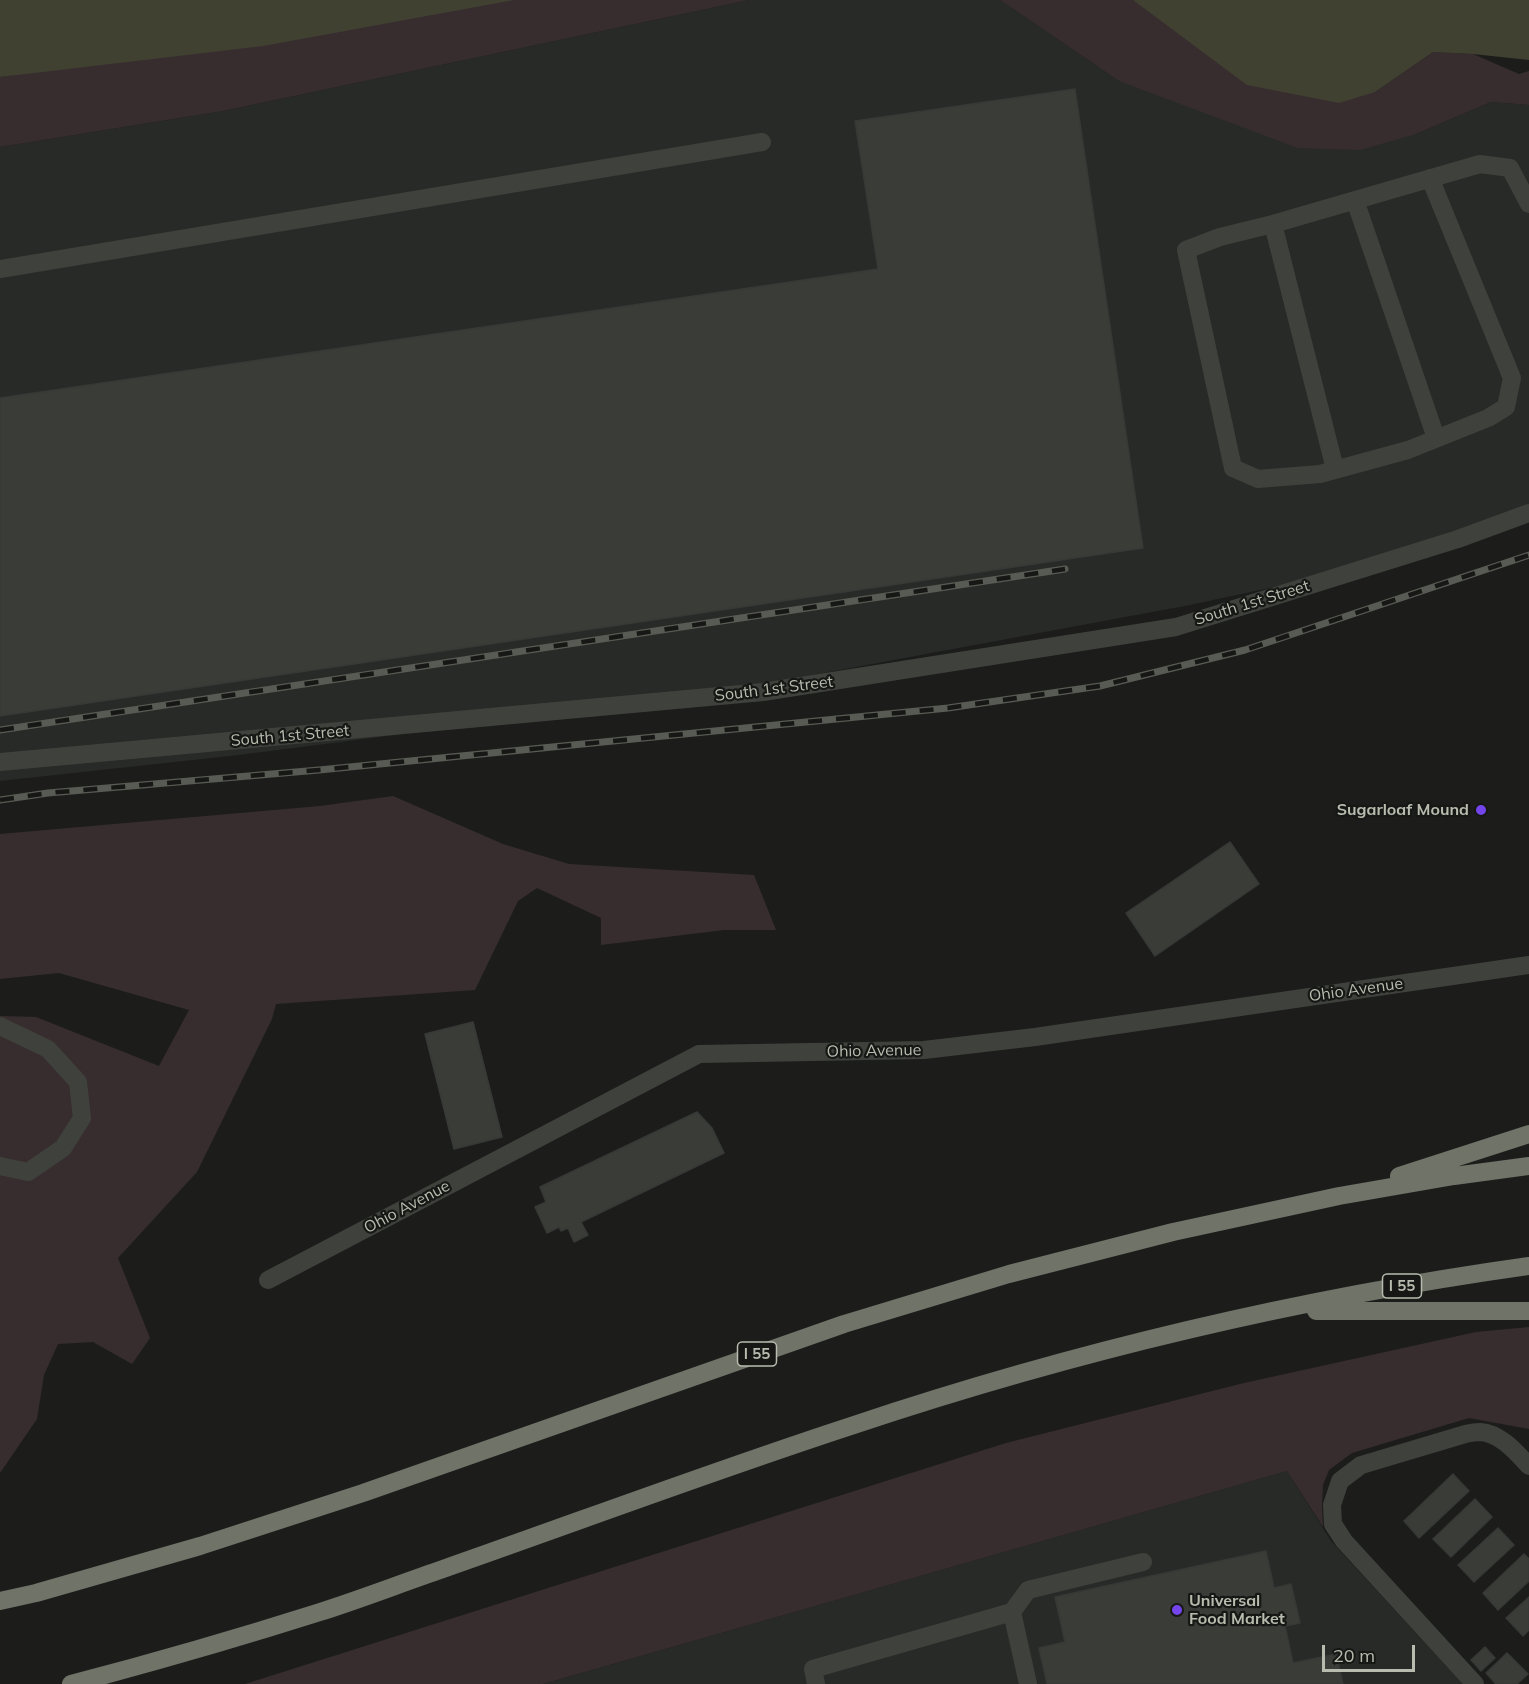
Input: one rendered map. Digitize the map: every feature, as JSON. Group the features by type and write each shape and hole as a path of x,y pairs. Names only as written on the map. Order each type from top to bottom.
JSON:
{"highway":[{"path":"1339,1196 1529,1134"},
{"name":"I 55","path":"0,1601 36,1593 200,1546 363,1493 866,1317 1020,1271 1173,1232 1339,1196 1454,1176 1529,1166"},
{"name":"I 55","path":"71,1684 158,1661 322,1611 854,1424 1015,1375 1138,1341 1275,1310 1452,1276 1529,1266"},
{"path":"1275,1310 1529,1311"}],"street":[{"path":"0,268 762,142"},
{"path":"1430,178 1512,378 1506,407 1488,418 1408,450 1320,474 1258,479 1233,468 1186,250 1220,237 1273,224 1430,178 1480,164 1510,168 1529,204"},
{"path":"1355,200 1436,438"},
{"path":"1273,224 1335,469"},
{"name":"South 1st Street","path":"0,762 763,692 1176,627 1458,539 1529,513"},
{"name":"Ohio Avenue","path":"268,1280 699,1054 924,1050 1039,1036 1529,965"},
{"path":"0,1026 48,1049 78,1082 82,1118 63,1148 28,1172 0,1166"},
{"path":"1475,1684 1344,1541 1333,1524 1332,1504 1340,1481 1361,1465 1465,1434 1482,1432 1498,1438 1529,1466"},
{"path":"815,1676 1012,1612 1028,1590 1143,1562"},
{"path":"1012,1612 1028,1684"}],"shaded area":[{"path":"0,0 514,0 263,46 0,77"},
{"path":"508,0 749,0 223,111 0,147 0,77"},
{"path":"749,0 1000,0 1119,81 1416,134 1491,102 1529,105 1529,521 1311,579 1190,605 700,696 239,755 0,781 0,147 223,111"},
{"path":"1000,0 1133,0 1375,92 1433,52 1473,54 1519,74 1529,71 1529,105 1491,102 1416,134 1360,150 1298,148 1119,81"},
{"path":"1133,0 1529,0 1529,60 1433,52 1375,92 1339,103 1247,85"},
{"path":"393,796 503,844 569,864 754,875 776,930 724,930 601,945 601,918 537,888 518,901 475,990 276,1004 272,1019 197,1172 118,1258 150,1338 132,1364 93,1342 58,1344 44,1375 37,1419 0,1473 0,1016 36,1017 159,1066 189,1010 59,973 0,979 0,834 320,806"},
{"path":"1529,1327 1529,1429 1469,1418 1352,1453 1329,1470 1323,1485 1323,1527 1287,1471 543,1684 245,1684 1006,1443 1244,1383 1476,1332"},
{"path":"1287,1471 1331,1541 1463,1684 543,1684"}],"building":[{"path":"1075,89 1143,548 0,716 0,398 878,269 855,121"},
{"path":"1230,842 1259,884 1155,956 1126,913"},
{"path":"473,1022 502,1137 454,1149 425,1034"},
{"path":"697,1112 712,1128 724,1153 581,1222 588,1235 574,1242 568,1228 561,1231 559,1227 547,1233 535,1207 546,1202 540,1187"},
{"path":"1453,1474 1469,1491 1419,1538 1404,1521"},
{"path":"1475,1499 1492,1517 1451,1557 1433,1539"},
{"path":"1498,1528 1514,1545 1474,1582 1458,1565"},
{"name":"Universal Food Market","path":"1266,1551 1274,1588 1291,1584 1300,1623 1285,1626 1293,1663 1336,1654 1343,1684 1047,1684 1039,1648 1065,1642 1055,1597"},
{"path":"1524,1554 1529,1559 1529,1581 1498,1610 1483,1593"},
{"path":"1529,1597 1529,1630 1523,1636 1506,1618"},
{"path":"1485,1647 1495,1658 1481,1671 1471,1660"},
{"path":"1507,1653 1528,1674 1517,1684 1496,1684 1486,1673"}],"railway":[{"path":"0,800 48,793 319,770 948,708 1100,686 1245,650 1529,555"},
{"path":"0,730 1065,569"}],"place":[{"name":"Sugarloaf Mound","path":"1481,810"},
{"name":"Universal Food Market","path":"1177,1610"}]}
